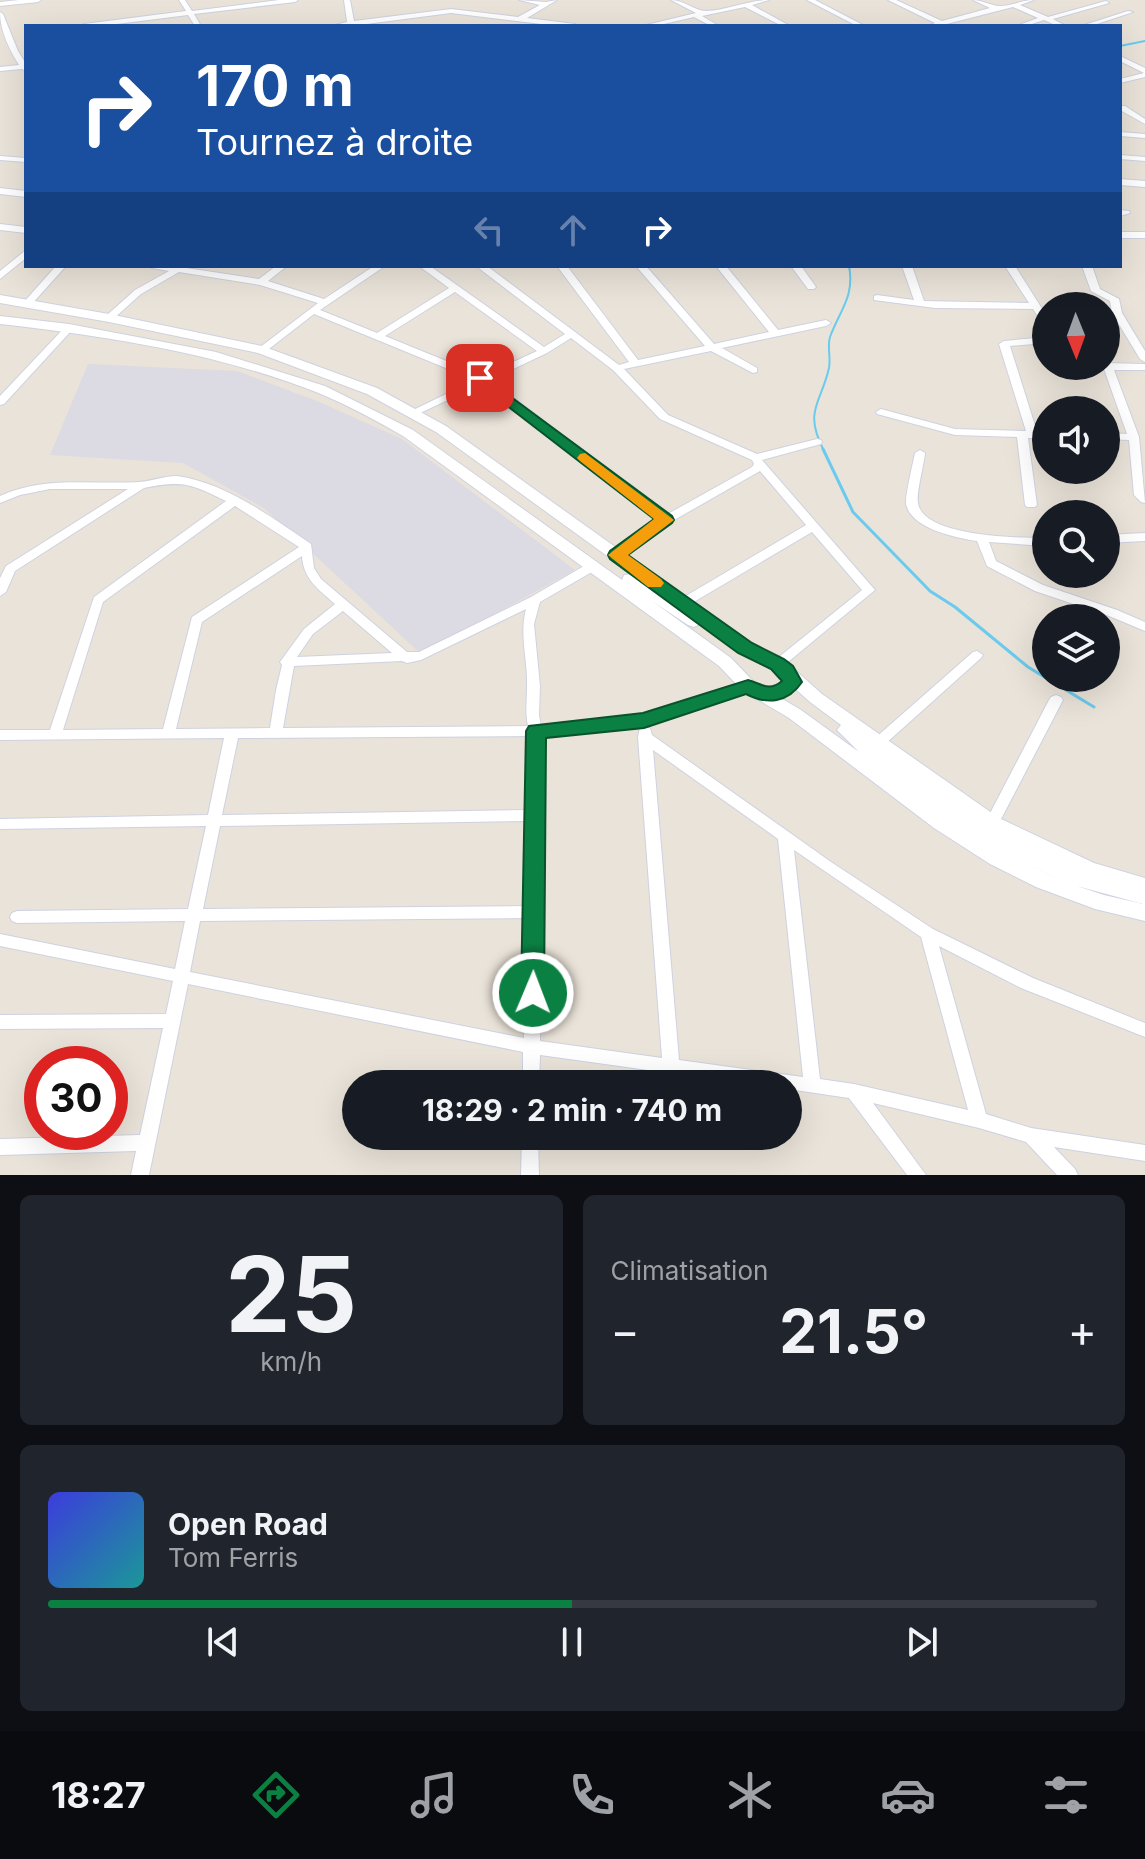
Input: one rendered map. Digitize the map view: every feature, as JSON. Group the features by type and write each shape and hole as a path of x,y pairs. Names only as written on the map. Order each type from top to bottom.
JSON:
{"main road":[{"path":"3,300 256,359 339,387 382,406 439,440 722,640 772,662 816,698 826,715 992,823 1088,869 1145,886"},
{"path":"3,300 15,307 262,350 345,380 414,412 617,555 678,607 686,625 713,645 743,679 782,692 790,687 791,677"},
{"path":"0,318 104,322"},
{"path":"0,318 216,356 331,394 408,433 941,823 997,859 1043,881 1102,903 1145,913"},
{"path":"743,679 739,665 746,661 772,662"},
{"path":"795,714 818,720 849,743 874,747 1000,843 1071,876 1145,897"}],"street":[{"path":"0,4 38,0"},
{"path":"182,0 197,24"},
{"path":"100,24 295,0"},
{"path":"347,0 351,24 472,10 553,24"},
{"path":"451,11 456,0"},
{"path":"522,0 551,2"},
{"path":"674,0 713,24"},
{"path":"656,24 766,0"},
{"path":"810,0 858,24"},
{"path":"891,0 941,23"},
{"path":"976,0 995,8"},
{"path":"938,24 1031,0"},
{"path":"520,19 551,2"},
{"path":"1027,24 1106,3"},
{"path":"747,5 783,24"},
{"path":"1013,5 1058,24"},
{"path":"467,24 472,10"},
{"path":"1091,24 1130,12"},
{"path":"430,24 437,13"},
{"path":"0,14 14,35 14,51 24,64"},
{"path":"1122,59 1145,73"},
{"path":"0,69 24,67"},
{"path":"1122,80 1145,73"},
{"path":"1122,108 1145,122"},
{"path":"1122,134 1145,136"},
{"path":"1122,157 1145,159"},
{"path":"0,158 24,160"},
{"path":"1122,182 1145,184"},
{"path":"0,191 24,194"},
{"path":"0,227 24,230"},
{"path":"1122,235 1145,235"},
{"path":"0,258 24,255"},
{"path":"0,276 24,255"},
{"path":"27,304 59,268"},
{"path":"104,322 138,292 180,268 261,282 325,302"},
{"path":"261,282 279,268"},
{"path":"262,350 313,310 377,268"},
{"path":"427,268 544,351"},
{"path":"484,268 617,368 664,417 758,461 869,590 772,662"},
{"path":"564,268 635,363"},
{"path":"643,268 710,346 753,370"},
{"path":"723,268 775,333"},
{"path":"797,268 811,287"},
{"path":"908,268 920,304"},
{"path":"1011,268 1032,303"},
{"path":"1088,268 1096,291 1114,299 1117,313 1145,359"},
{"path":"377,337 455,288"},
{"path":"877,298 920,304 1032,306"},
{"path":"313,310 480,378 665,520"},
{"path":"617,368 826,323"},
{"path":"0,402 69,328"},
{"path":"414,412 480,378 544,351 571,334"},
{"path":"1031,505 1028,435 1004,344 1032,341"},
{"path":"1120,367 1145,367"},
{"path":"1113,380 1134,437 1140,495 1145,500"},
{"path":"881,412 955,432 1032,435"},
{"path":"1120,436 1134,437"},
{"path":"758,461 817,442"},
{"path":"920,453 913,510 931,524 983,541 1032,542"},
{"path":"617,555 665,520 756,469 758,461"},
{"path":"0,500 10,494 39,487 141,485 182,480 234,501 307,547 311,575 407,659"},
{"path":"0,592 10,569 141,485"},
{"path":"55,735 98,600 234,501"},
{"path":"678,607 813,526"},
{"path":"1120,538 1145,537"},
{"path":"983,541 991,563 1039,588 1145,627"},
{"path":"168,734 196,620 307,547"},
{"path":"286,662 407,659 433,653 593,566"},
{"path":"531,1070 536,731 532,715 533,654 528,624 535,600"},
{"path":"276,734 286,662 306,632 344,604"},
{"path":"874,747 977,655"},
{"path":"0,735 644,728 743,679"},
{"path":"992,823 1056,700"},
{"path":"644,728 785,838 928,933 1027,983 1145,1030"},
{"path":"644,728 671,1066"},
{"path":"140,1175 232,734"},
{"path":"0,824 535,815"},
{"path":"785,838 812,1084"},
{"path":"17,917 534,912"},
{"path":"928,933 979,1120"},
{"path":"0,940 532,1047 854,1091 979,1120 1031,1136 1145,1153"},
{"path":"0,1022 172,1021"},
{"path":"854,1091 917,1175"},
{"path":"1031,1136 1069,1175"},
{"path":"0,1147 146,1143"},
{"path":"530,1150 530,1175"}],"shaded area":[{"path":"88,364 237,371 317,401 402,439 575,570 421,654 264,508 183,463 50,455"}],"waterway":[{"path":"1122,46 1145,41"},
{"path":"824,451 814,416 829,368 830,337 848,295 849,268"},
{"path":"823,449 853,512 930,591 955,607 1028,667 1094,707"}],"slow traffic":[{"path":"585,458 665,520 617,555 655,583"}],"route":[{"path":"480,378 665,520 617,555 745,648 778,664 787,671 792,682 782,692 764,695 748,686 644,720 536,731 533,993"}]}
